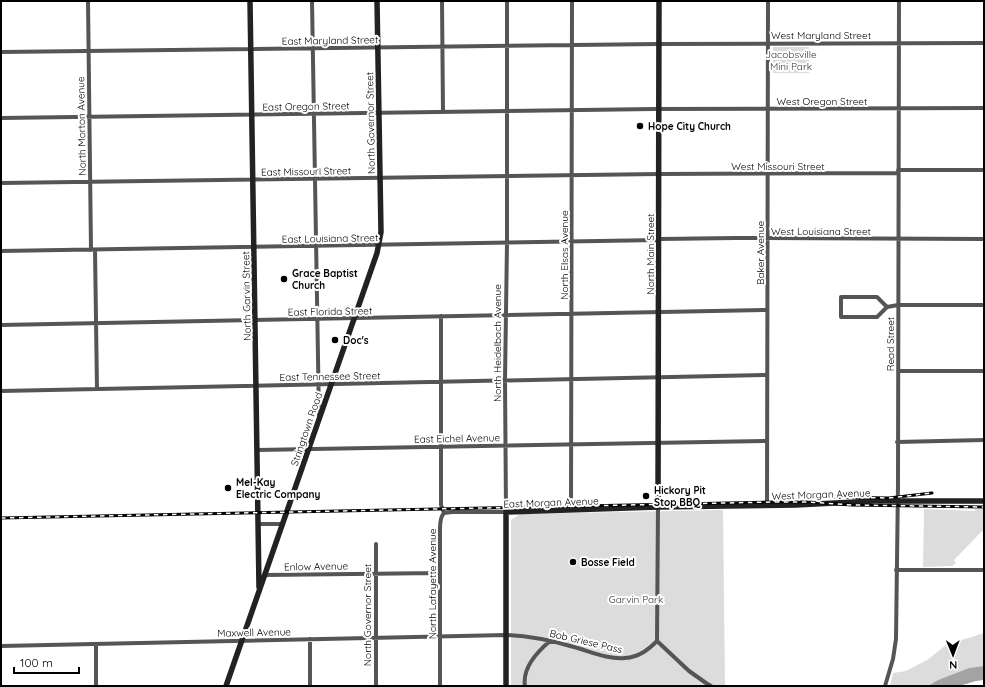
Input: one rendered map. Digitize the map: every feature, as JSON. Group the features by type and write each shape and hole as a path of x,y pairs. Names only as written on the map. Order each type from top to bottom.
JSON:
{"main road":[{"name":"North Garvin Street","path":"250,1 259,592"},
{"name":"North Governor Street","path":"377,1 381,232 379,245"},
{"name":"North Main Street","path":"658,507 659,1"},
{"name":"Stringtown Road","path":"226,686 355,318 379,245"},
{"name":"West Morgan Avenue","path":"658,507 717,507 897,501 984,501"},
{"name":"East Morgan Avenue","path":"506,512 658,507"},
{"name":"North Heidelbach Avenue","path":"506,512 506,686"}],"street":[{"name":"North Morton Avenue","path":"88,1 90,182 96,323 97,389"},
{"path":"312,1 319,420"},
{"path":"442,1 443,112"},
{"name":"North Heidelbach Avenue","path":"506,512 505,380 507,243 507,1"},
{"name":"North Elsas Avenue","path":"571,510 572,1"},
{"name":"Baker Avenue","path":"767,505 768,1"},
{"name":"Read Street","path":"885,686 895,648 898,371 899,1"},
{"name":"West Maryland Street","path":"659,44 984,43"},
{"name":"East Maryland Street","path":"1,52 659,44"},
{"name":"West Oregon Street","path":"659,109 984,108"},
{"name":"East Oregon Street","path":"1,118 659,109"},
{"name":"West Missouri Street","path":"659,174 768,174 984,170"},
{"name":"East Missouri Street","path":"1,183 659,174"},
{"name":"West Louisiana Street","path":"659,240 767,238 984,239"},
{"name":"East Louisiana Street","path":"1,251 659,240"},
{"path":"887,307 877,297 841,297 841,317 877,317 887,307 898,305 984,305"},
{"name":"East Florida Street","path":"1,325 767,310"},
{"name":"North Lafayette Avenue","path":"440,686 441,518 444,512 441,505 441,316"},
{"path":"898,371 984,371"},
{"name":"East Tennessee Street","path":"1,391 767,375"},
{"path":"897,442 984,440"},
{"name":"East Eichel Avenue","path":"257,450 767,441"},
{"path":"658,507 657,641 689,671 712,686"},
{"name":"East Morgan Avenue","path":"444,512 506,512"},
{"path":"258,524 282,524"},
{"name":"North Governor Street","path":"376,544 376,686"},
{"path":"896,570 984,570"},
{"name":"Enlow Avenue","path":"265,575 440,572"},
{"name":"Bob Griese Pass","path":"506,635 531,637 602,655 620,658 638,655 650,648 657,641"},
{"name":"Maxwell Avenue","path":"1,646 506,635"},
{"path":"310,639 310,686"},
{"path":"525,686 524,675 528,666 550,641"},
{"path":"96,644 96,686"}],"green space":[{"name":"Jacobsville Mini Park","path":"773,47 809,47 809,73 773,73"},
{"path":"924,509 975,511 975,509 984,509 984,529 954,560 956,563 952,566 923,567"},
{"name":"Garvin Park","path":"723,510 725,686 511,686 511,520 520,514"},
{"path":"984,633 984,666 969,668 938,680 928,686 890,686 893,673 906,671 927,660 946,645"}],"shaded area":[{"path":"984,666 984,680 959,686 928,686 938,680 969,668"}],"railway":[{"path":"808,498 889,498 932,493"},
{"path":"1,518 773,502 984,507"}],"place":[{"name":"Hope City Church","path":"640,126"},
{"name":"Grace Baptist Church","path":"284,279"},
{"name":"Doc's","path":"335,340"},
{"name":"Mel-Kay Electric Company","path":"228,488"},
{"name":"Hickory Pit Stop BBQ","path":"646,496"},
{"name":"Bosse Field","path":"573,562"}]}
